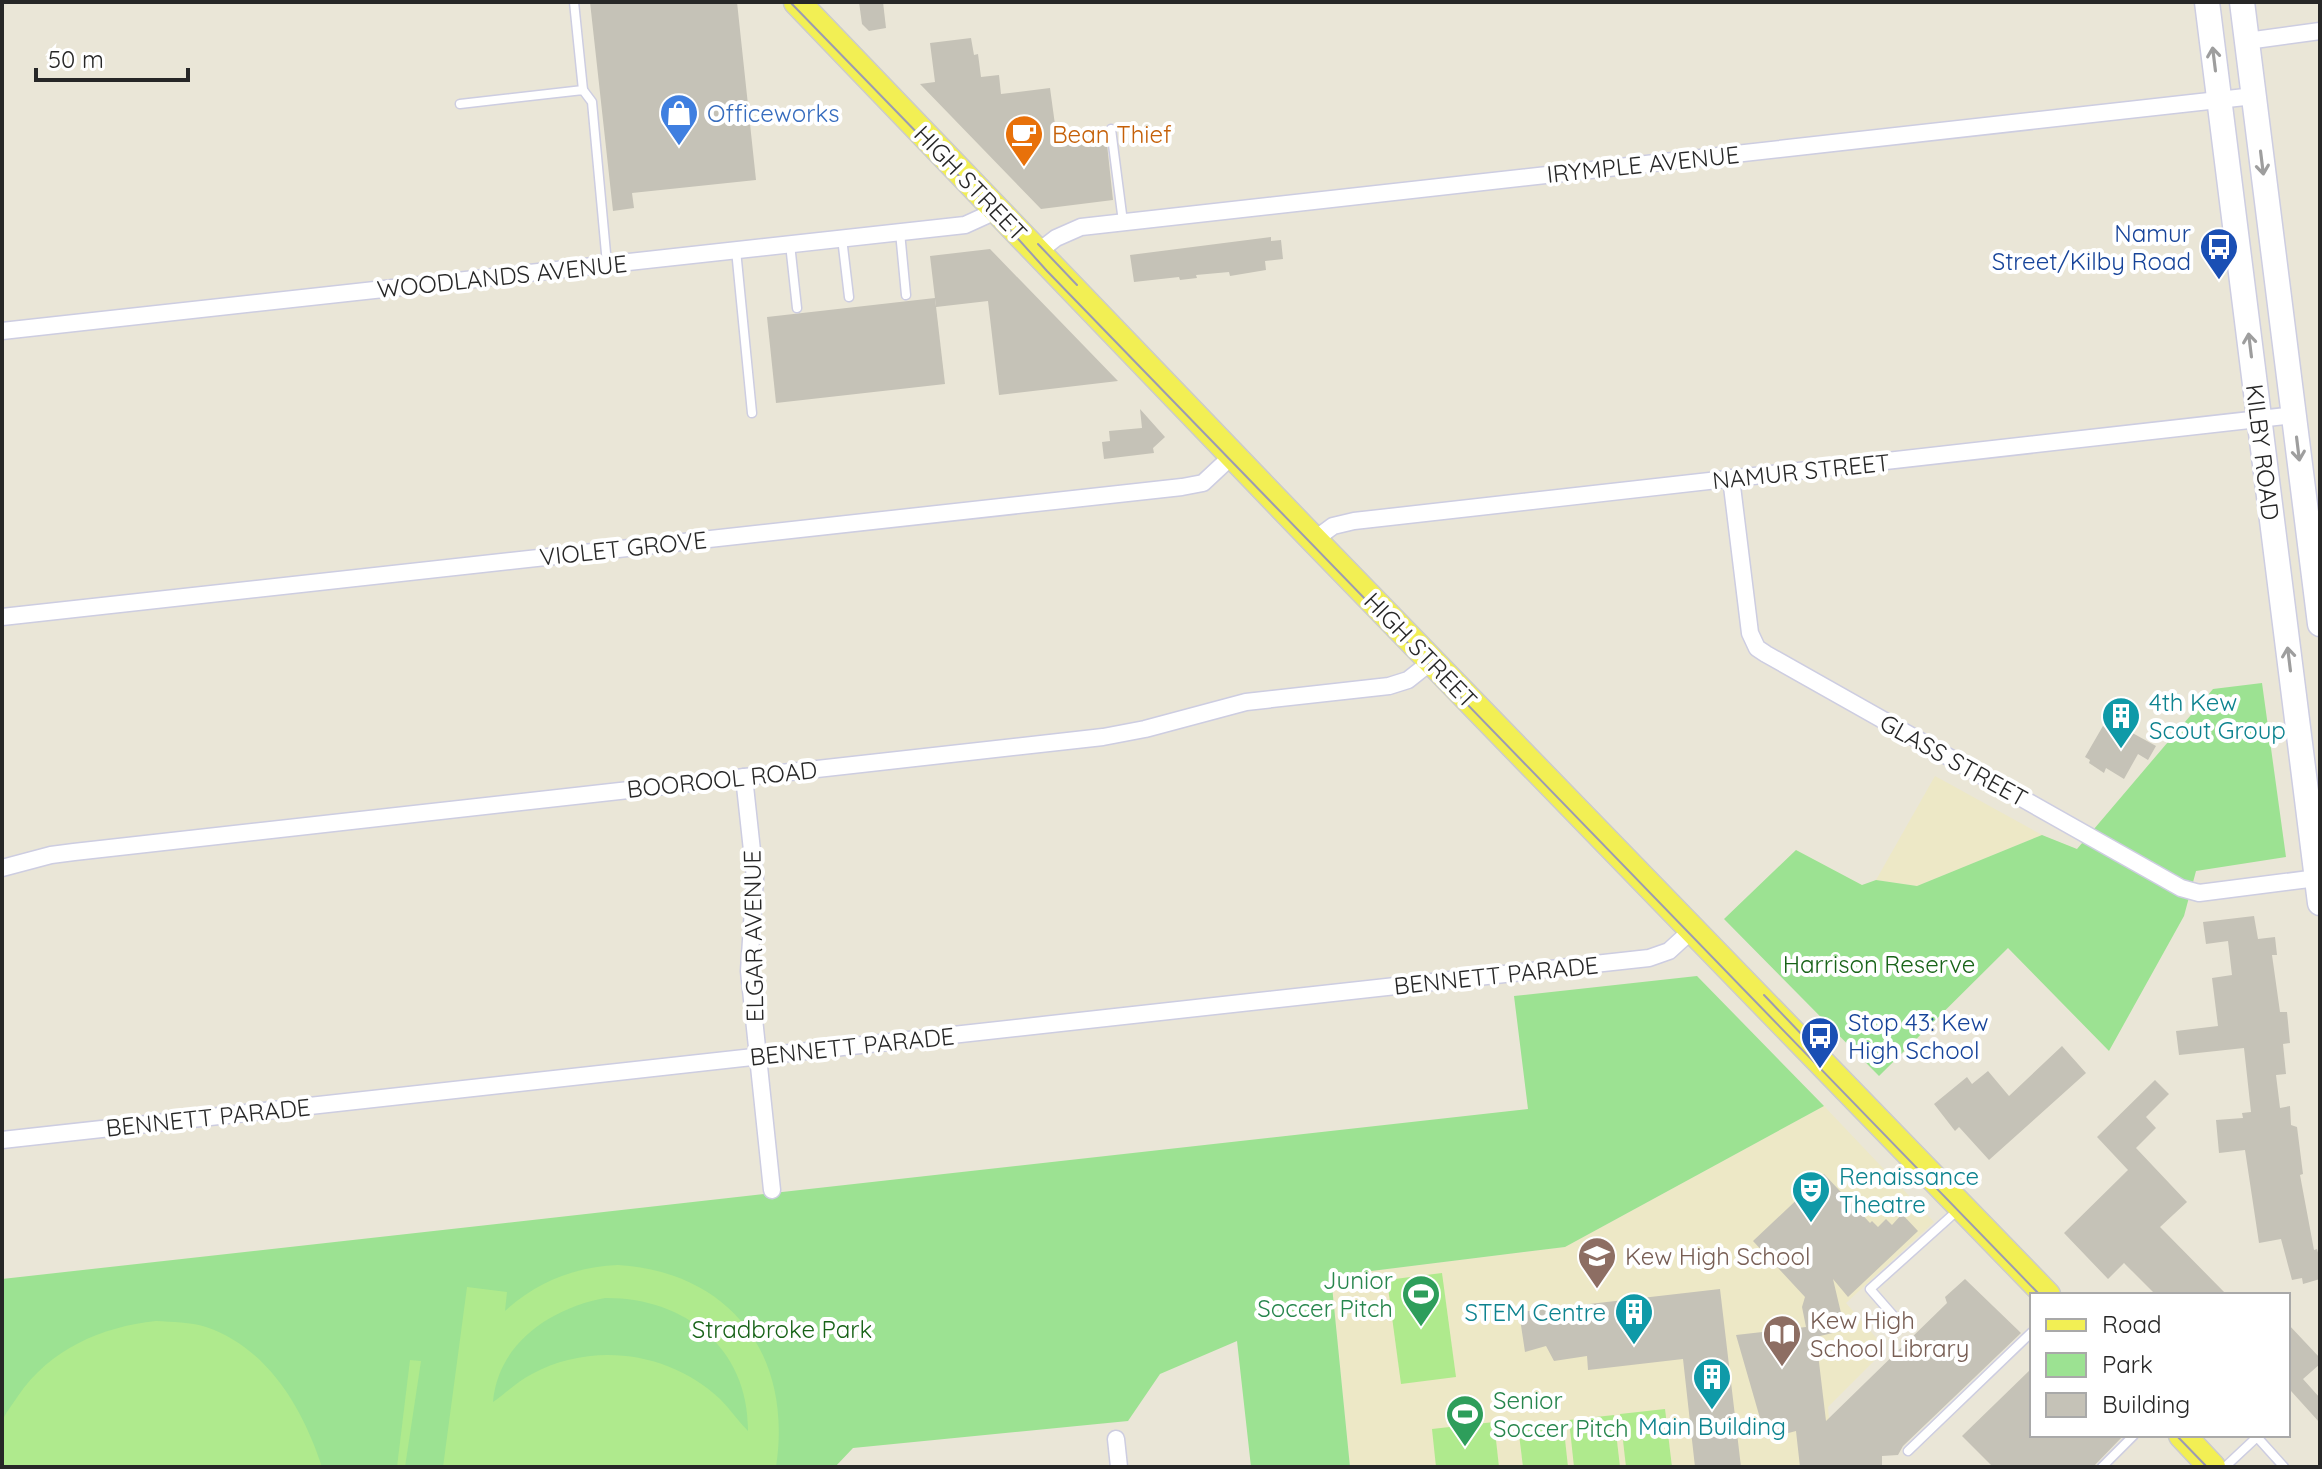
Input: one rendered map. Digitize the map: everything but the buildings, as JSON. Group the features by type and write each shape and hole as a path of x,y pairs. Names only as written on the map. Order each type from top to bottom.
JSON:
{"main road":[{"name":"HIGH STREET","path":"797,2 2045,1293"},
{"path":"2184,1437 2212,1467"}],"street":[{"name":"KILBY ROAD","path":"2207,2 2259,420 2311,760 2320,903"},
{"name":"KILBY ROAD","path":"2242,2 2320,624"},
{"path":"2247,41 2320,31"},
{"name":"IRYMPLE AVENUE","path":"1038,252 1062,235 1081,227 2254,96"},
{"name":"WOODLANDS AVENUE","path":"2,331 965,225 998,210"},
{"name":"NAMUR STREET","path":"1314,540 1333,526 1354,521 2294,415"},
{"name":"VIOLET GROVE","path":"2,617 1182,487 1203,483 1233,455"},
{"name":"GLASS STREET","path":"1731,478 1750,633 1757,648 2181,888 2199,893 2317,878"},
{"name":"BOOROOL ROAD","path":"2,868 63,853 1103,737 1246,702 1389,686 1408,680 1432,661"},
{"name":"ELGAR AVENUE","path":"744,777 755,878 749,971 772,1190"},
{"name":"BENNETT PARADE","path":"2,1140 1649,958 1669,951 1692,930"},
{"path":"1116,1439 1119,1467"}],"lane":[{"path":"574,2 583,90 592,102 607,264"},
{"path":"460,104 583,90"},
{"path":"1111,129 1123,222"},
{"path":"900,232 906,295"},
{"path":"842,237 849,297"},
{"path":"790,243 797,308"},
{"path":"736,249 752,413"},
{"path":"1898,1321 1870,1289 1961,1206"},
{"path":"1908,1451 2030,1334"},
{"path":"2102,1467 2132,1437"},
{"path":"2225,1467 2257,1437 2284,1467"}],"shaded area":[{"path":"1935,776 2042,835 1917,886 1876,880"},
{"name":"Kew High School","path":"1824,1106 1934,1222 1846,1303 1886,1349 1828,1407 1833,1467 1350,1467 1331,1276 1565,1247"}],"green space":[{"name":"Harrison Reserve","path":"2262,683 2286,857 2196,871 2184,916 2109,1051 2008,948 1879,1076 1724,919 1796,850 1862,885 1876,880 1917,886 2042,835 2077,849 2213,689"},
{"name":"Stradbroke Park","path":"1697,976 1824,1106 1565,1247 1331,1276 1350,1467 1251,1467 1237,1341 1160,1374 1128,1421 853,1448 835,1467 2,1467 2,1279 1528,1109 1514,996"},
{"path":"618,1265 658,1271 693,1284 723,1303 746,1327 764,1357 775,1390 779,1427 776,1467 443,1467 467,1287 507,1292 505,1311 544,1284 602,1266","holes":["605,1298 634,1300 685,1318 706,1333 724,1352 737,1375 745,1401 748,1431 720,1399 700,1383 655,1362 630,1356 580,1357 556,1364 527,1377 493,1402 505,1362 516,1346 547,1320 565,1310"]},
{"name":"Junior Soccer Pitch","path":"1442,1273 1456,1377 1401,1384 1387,1280"},
{"path":"156,1321 206,1327 248,1350 265,1365 293,1403 322,1467 2,1467 3,1420 18,1396 45,1365 78,1343 97,1335"},
{"path":"410,1360 421,1361 405,1467 397,1467"},
{"path":"1665,1409 1672,1467 1626,1467 1620,1414"},
{"path":"1614,1415 1620,1467 1574,1467 1569,1420"},
{"path":"1563,1421 1568,1467 1523,1467 1518,1426"},
{"name":"Senior Soccer Pitch","path":"1494,1422 1499,1467 1436,1467 1432,1429"}],"tram line":[{"path":"790,2 2038,1293"},
{"path":"1038,244 1077,285"},
{"path":"1764,995 1808,1041"},
{"path":"2178,1437 2207,1467"}],"place":[{"name":"Officeworks","path":"679,147"},
{"name":"Bean Thief","path":"1024,168"},
{"name":"Namur Street/Kilby Road","path":"2219,281"},
{"name":"4th Kew Scout Group","path":"2121,750"},
{"name":"Stop 43: Kew High School","path":"1820,1070"},
{"name":"Renaissance Theatre","path":"1811,1224"},
{"name":"Kew High School","path":"1597,1290"},
{"name":"Junior Soccer Pitch","path":"1421,1328"},
{"name":"STEM Centre","path":"1634,1346"},
{"name":"Kew High School Library","path":"1782,1368"},
{"name":"Main Building","path":"1712,1411"},
{"name":"Senior Soccer Pitch","path":"1465,1448"}]}
